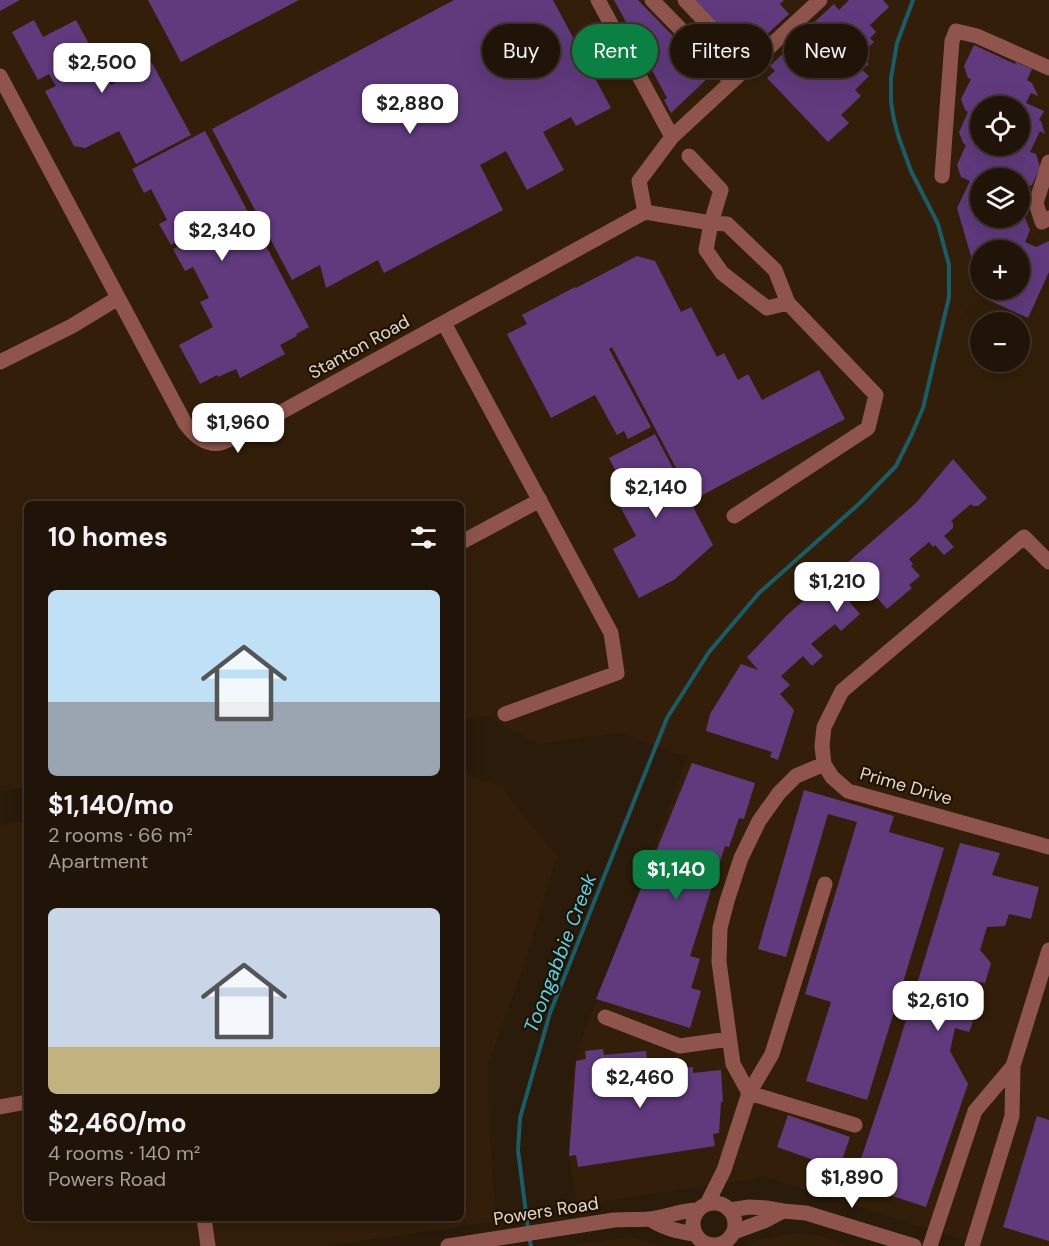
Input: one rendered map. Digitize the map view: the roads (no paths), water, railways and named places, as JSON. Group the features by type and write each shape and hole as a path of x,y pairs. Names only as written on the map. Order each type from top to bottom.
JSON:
{"street":[{"path":"597,0 672,137"},
{"path":"652,0 732,82"},
{"path":"685,0 708,24"},
{"path":"772,43 811,3"},
{"path":"942,176 952,41 957,32 977,36 1049,68"},
{"name":"Stanton Road","path":"0,76 184,423 191,433 210,443 220,443 234,438 645,212"},
{"path":"734,516 868,428 876,394 788,303 775,270 727,224 645,212 639,181 672,137 736,78"},
{"path":"689,156 721,190 706,250 722,273 767,308 788,303"},
{"path":"1049,162 1036,203 1042,222 1049,218"},
{"path":"0,362 72,326 118,298"},
{"path":"444,322 611,633 617,673 505,714"},
{"path":"464,541 540,500"},
{"path":"855,1125 749,1093 733,1064 719,962 720,928 726,901 741,858 759,821 779,793 796,776 824,764 822,746 824,727 842,691 1024,537 1049,562"},
{"name":"Prime Drive","path":"824,764 832,777 848,791 1049,847"},
{"path":"783,1211 719,1245 702,1241 693,1228 693,1222 724,1170 749,1093 772,1054 825,884"},
{"path":"972,1246 1012,1116 1013,1066 1049,950"},
{"path":"605,1017 680,1046 729,1039"},
{"path":"930,1246 975,1112 1013,1066"},
{"path":"0,1107 24,1103"},
{"path":"724,1170 727,1208 735,1220 728,1240"},
{"path":"703,1207 716,1203 727,1208 766,1208 806,1213 914,1246"},
{"name":"Powers Road","path":"448,1246 630,1218 650,1219 703,1207"},
{"name":"Powers Road","path":"650,1219 659,1225 702,1241"},
{"path":"204,1221 208,1246"}],"waterway":[{"name":"Toongabbie Creek","path":"528,1229 518,1150 520,1118 550,1013 667,718 709,652 759,593 860,503 896,466 923,408 949,297 949,265 938,224 911,171 899,138 891,102 891,78 897,43 913,0"},
{"name":"Toongabbie Creek","path":"529,1237 531,1246"}]}
